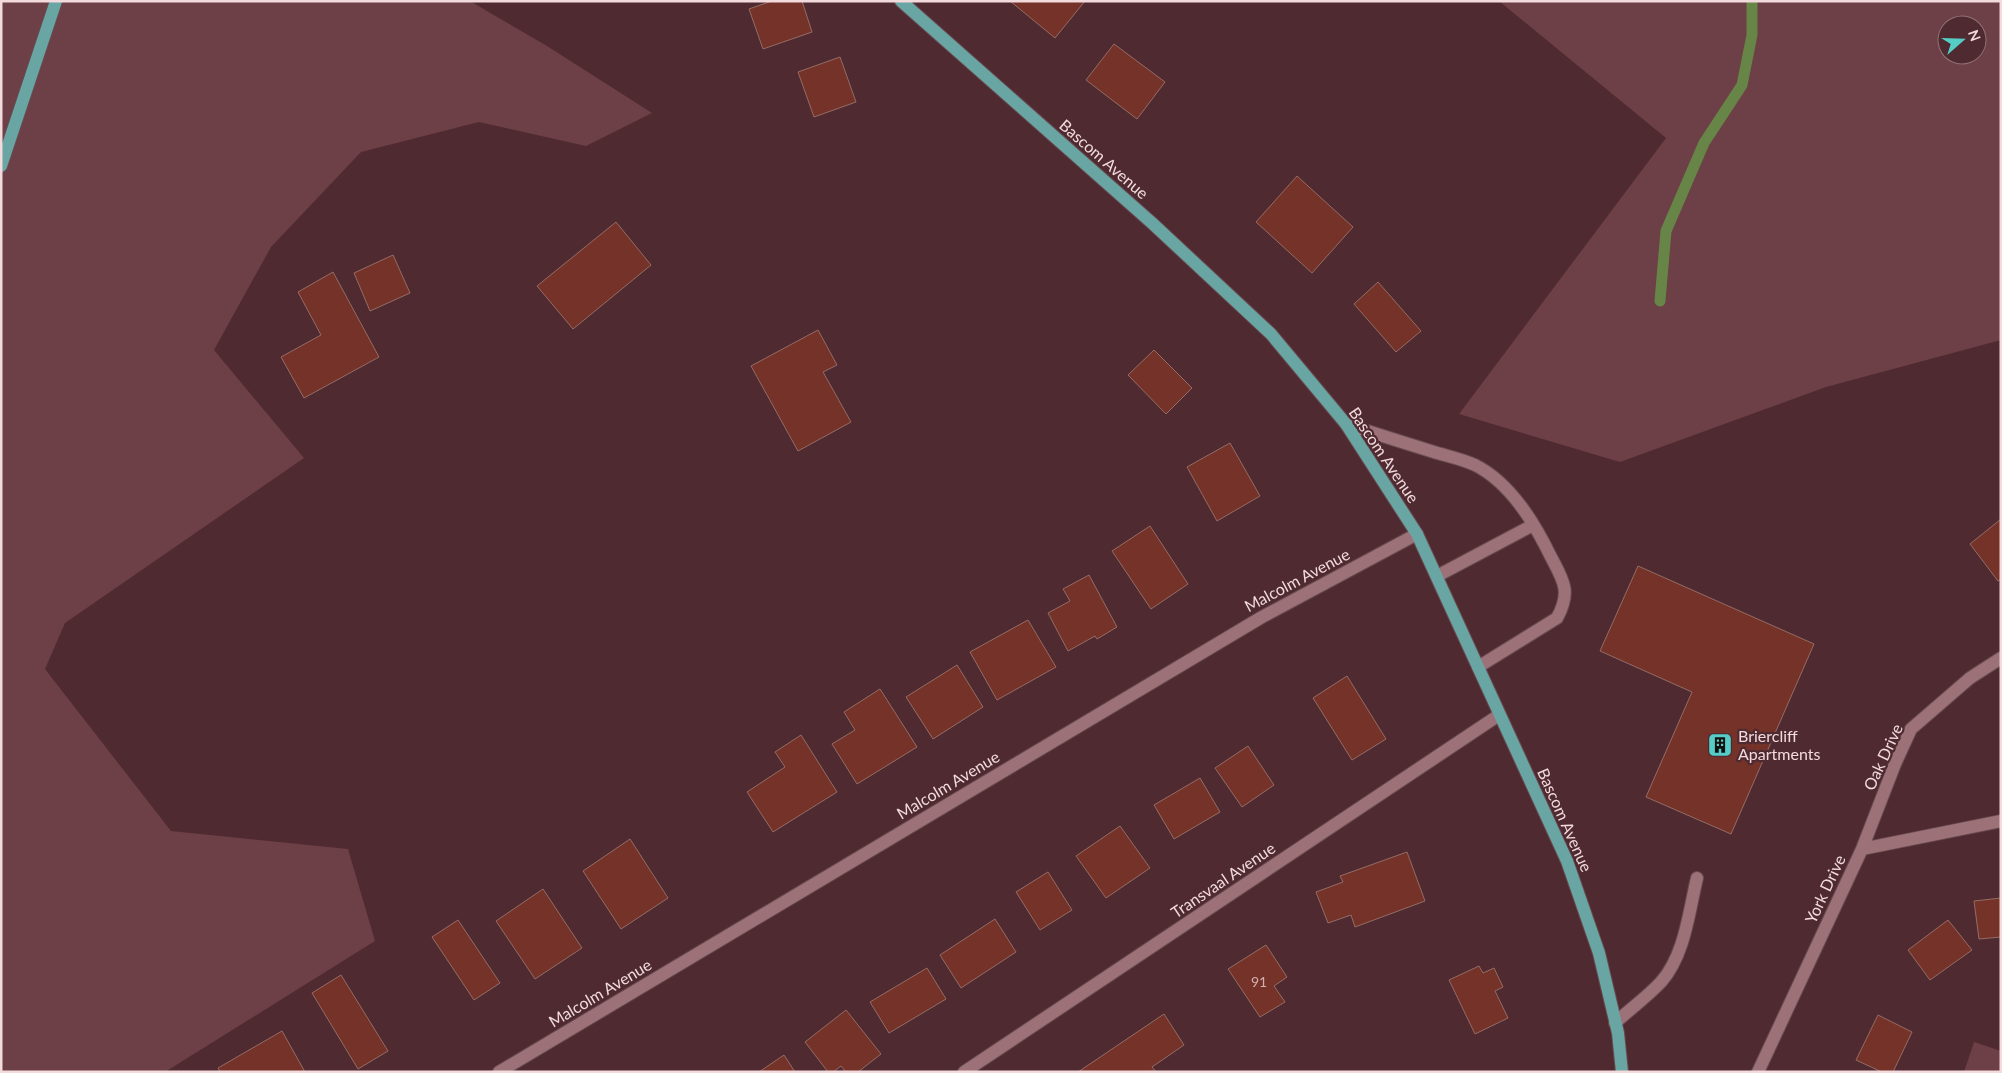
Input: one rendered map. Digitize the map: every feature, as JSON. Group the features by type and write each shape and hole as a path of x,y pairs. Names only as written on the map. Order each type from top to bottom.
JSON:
{"main road":[{"path":"1,166 56,1"},
{"name":"Bascom Avenue","path":"901,1 1152,223 1271,334 1346,424 1417,534 1568,861 1599,953 1615,1023 1622,1072"}],"street":[{"path":"1346,424 1475,465 1497,480 1533,525 1561,576 1566,593 1564,605 1557,618 1478,667"},
{"path":"1437,576 1533,525"},
{"name":"Malcolm Avenue","path":"499,1072 1262,617 1417,534"},
{"name":"Oak Drive","path":"1862,849 1895,764 1911,729 1970,678 2001,658"},
{"name":"Transvaal Avenue","path":"964,1072 1499,715"},
{"name":"York Drive","path":"1758,1072 1862,849 2001,821"},
{"path":"1615,1023 1661,981 1673,963 1680,946 1697,878"}],"shaded area":[{"path":"1,1 470,1 547,46 652,113 586,146 479,122 361,152 271,247 214,350 304,458 65,623 45,669 171,831 348,849 375,941 165,1072 1,1072"},
{"path":"1499,1 2001,1 2001,340 1826,387 1620,462 1459,414 1666,138"},
{"path":"1974,1042 2001,1051 2001,1072 1964,1072"}],"building":[{"path":"772,1 802,1 812,32 763,49 749,9"},
{"path":"1010,1 1085,1 1055,38"},
{"path":"1114,44 1165,82 1137,119 1086,80"},
{"path":"840,57 856,102 814,117 798,72"},
{"path":"1297,176 1353,227 1312,273 1256,222"},
{"path":"616,222 651,265 573,329 537,286"},
{"path":"393,255 410,293 370,311 354,273"},
{"path":"333,272 379,357 304,398 281,357 321,335 298,292"},
{"path":"1378,282 1421,331 1396,352 1354,304"},
{"path":"818,330 837,365 823,372 851,422 798,451 751,366"},
{"path":"1154,350 1192,388 1166,414 1128,375"},
{"path":"1230,443 1260,496 1217,521 1187,467"},
{"path":"2001,519 2001,579 1998,581 1970,544"},
{"path":"1150,526 1188,584 1151,609 1112,551"},
{"name":"Briercliff Apartments","path":"1638,566 1814,644 1731,834 1646,797 1692,692 1600,651"},
{"path":"1089,575 1117,627 1097,639 1095,636 1068,651 1048,613 1070,601 1063,589"},
{"path":"1028,620 1056,667 997,700 970,652"},
{"path":"957,665 983,707 933,739 906,697"},
{"path":"1347,676 1386,739 1352,760 1313,698"},
{"path":"880,689 917,747 857,784 832,744 855,730 844,712"},
{"path":"801,735 837,792 773,832 747,792 785,767 775,752"},
{"path":"1248,746 1274,785 1242,807 1215,768"},
{"path":"1200,778 1220,812 1174,839 1154,805"},
{"path":"1120,826 1150,868 1106,898 1076,856"},
{"path":"630,839 668,898 621,929 583,871"},
{"path":"1407,852 1425,901 1355,927 1351,915 1328,923 1316,892 1343,882 1340,876"},
{"path":"1048,872 1072,910 1040,930 1016,892"},
{"path":"543,889 582,948 535,979 496,921"},
{"path":"2001,898 2001,937 1979,939 1974,901"},
{"path":"995,919 1016,952 961,988 940,955"},
{"path":"458,920 500,983 474,1000 432,937"},
{"path":"1948,920 1972,950 1930,980 1908,950"},
{"path":"1266,945 1287,977 1274,986 1285,1002 1260,1017 1228,969"},
{"path":"1479,966 1483,973 1494,968 1503,987 1495,991 1508,1018 1475,1034 1449,980"},
{"path":"927,968 946,999 889,1033 870,1002"},
{"path":"341,975 388,1051 358,1069 312,993"},
{"path":"846,1010 881,1054 858,1072 846,1072 841,1066 833,1072 828,1072 805,1042"},
{"path":"1164,1014 1184,1045 1152,1067 1156,1072 1078,1072"},
{"path":"1878,1015 1912,1032 1893,1072 1882,1072 1856,1060"},
{"path":"282,1031 305,1072 220,1072 218,1068"},
{"path":"784,1055 795,1072 759,1072"}],"waterway":[{"path":"1660,301 1666,231 1704,143 1742,85 1752,35 1752,1"}],"place":[{"name":"Briercliff Apartments","path":"1720,745"}]}
